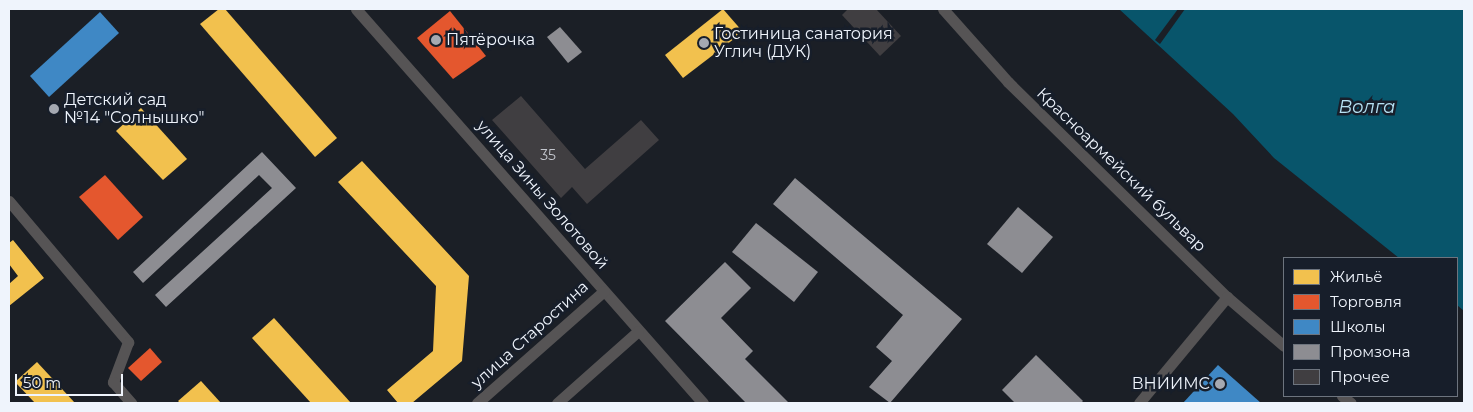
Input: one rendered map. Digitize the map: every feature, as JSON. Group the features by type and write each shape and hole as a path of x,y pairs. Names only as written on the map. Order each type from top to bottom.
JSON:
{"street":[{"name":"улица Зины Золотовой","path":"356,9 638,331 704,403"},
{"name":"Красноармейский бульвар","path":"943,9 1008,82 1227,297 1283,345"},
{"path":"9,200 128,342 113,382 131,403"},
{"name":"улица Старостина","path":"477,403 604,291"},
{"path":"1139,403 1227,297"},
{"path":"557,403 638,331"}],"water":[{"name":"Волга","path":"1119,9 1464,9 1464,311 1458,306 1458,257 1398,257 1274,158 1233,114"}],"pier":[{"path":"1178,9 1185,9 1160,44 1155,40"}],"building: Жильё":[{"path":"219,9 225,9 337,138 315,157 200,24"},
{"name":"Гостиница санатория Углич (ДУК)","path":"723,9 743,32 683,78 665,55"},
{"path":"141,108 187,159 163,180 116,131"},
{"path":"362,161 469,276 462,361 412,403 398,403 387,390 433,351 436,286 338,182"},
{"path":"13,240 44,278 9,306 9,284 18,276 9,264 9,243"},
{"path":"274,318 351,403 311,403 252,338"},
{"path":"37,362 75,403 35,403 15,382"},
{"path":"201,381 221,403 180,403 178,401"}],"building: Торговля":[{"path":"450,11 486,56 453,79 417,38"},
{"path":"105,175 143,217 118,240 79,197"},
{"path":"150,348 162,362 141,381 128,368"}],"building: Школы":[{"path":"100,12 119,33 49,97 30,76"},
{"name":"ВНИИМС","path":"1218,365 1261,403 1183,403"}],"building: Промзона":[{"path":"560,27 582,52 568,63 547,37"},
{"path":"262,152 296,188 166,307 155,295 272,188 259,175 143,283 133,272"},
{"path":"795,178 962,319 890,403 869,387 892,361 876,347 903,315 773,204"},
{"path":"1018,207 1053,237 1022,273 987,244"},
{"path":"756,223 818,272 794,302 732,252"},
{"path":"725,262 751,288 721,318 753,351 745,359 789,403 746,403 665,321"},
{"path":"1036,355 1083,401 1081,403 1015,403 1002,390"}],"building: Прочее":[{"path":"848,9 876,9 901,36 880,56 842,15"},
{"path":"521,96 585,169 641,120 659,140 587,204 572,187 561,198 492,120"}],"place":[{"name":"Пятёрочка","path":"436,40"},
{"name":"Гостиница санатория Углич (ДУК)","path":"704,43"},
{"name":"Детский сад №14 \"Солнышко\"","path":"54,109"},
{"name":"ВНИИМС","path":"1220,384"}]}
